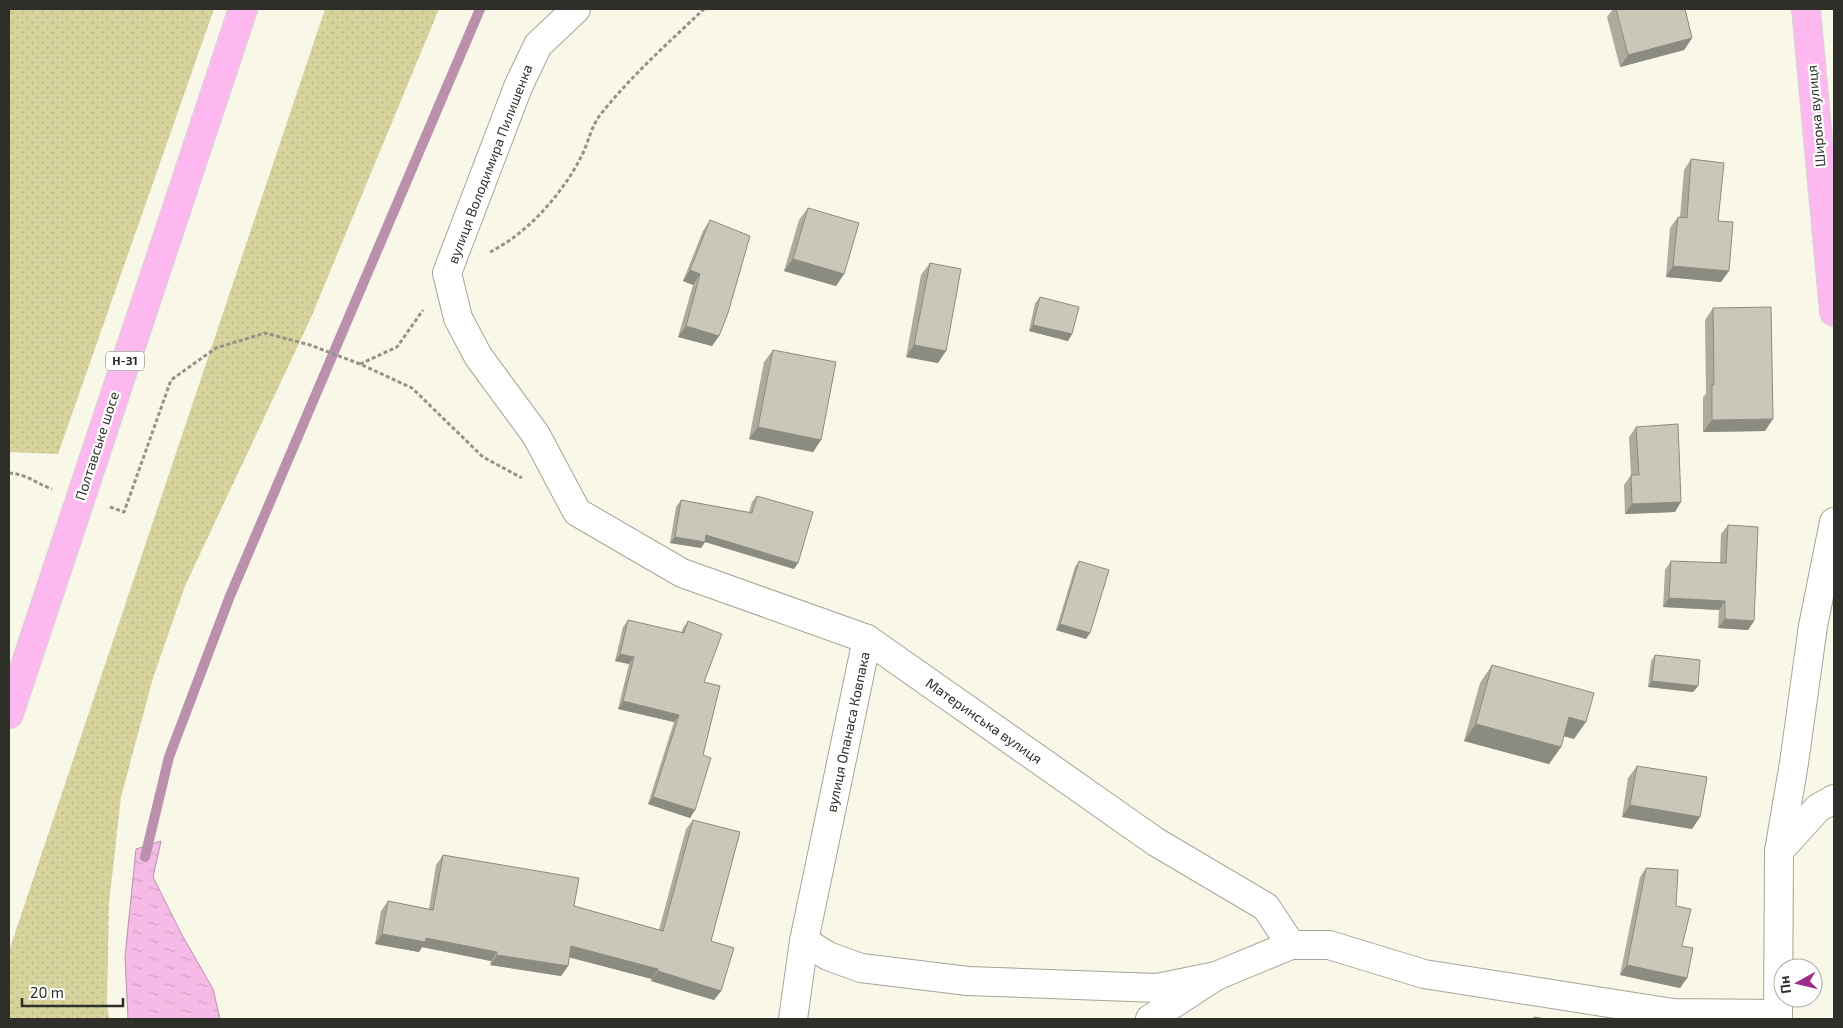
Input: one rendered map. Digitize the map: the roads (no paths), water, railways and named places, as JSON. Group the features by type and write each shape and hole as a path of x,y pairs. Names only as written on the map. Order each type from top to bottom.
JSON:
{"main road":[{"name":"Полтавське шосе","path":"9,714 243,9"},
{"name":"Широка вулиця","path":"1806,9 1834,312"}],"street":[{"name":"вулиця Володимира Пилишенка","path":"576,9 538,45 534,53 518,86 447,273 458,318 478,356 536,435 577,512"},
{"name":"вулиця Опанаса Ковпака","path":"577,512 682,573 868,640 804,942 793,1019"},
{"path":"1150,1019 1216,976 1291,945 1329,945 1424,974 1673,1013 1778,1017 1779,851 1794,763 1813,626 1834,522"},
{"name":"Материнська вулиця","path":"868,640 1156,842 1266,907 1291,945"},
{"path":"1779,851 1818,808 1834,799"},
{"path":"804,942 828,956 860,968 968,981 1157,988 1216,976"}],"water":[{"path":"161,841 153,877 182,935 213,989 220,1019 128,1019 125,957 136,849"}],"waterway":[{"path":"145,857 169,757 230,596 480,9"}]}
